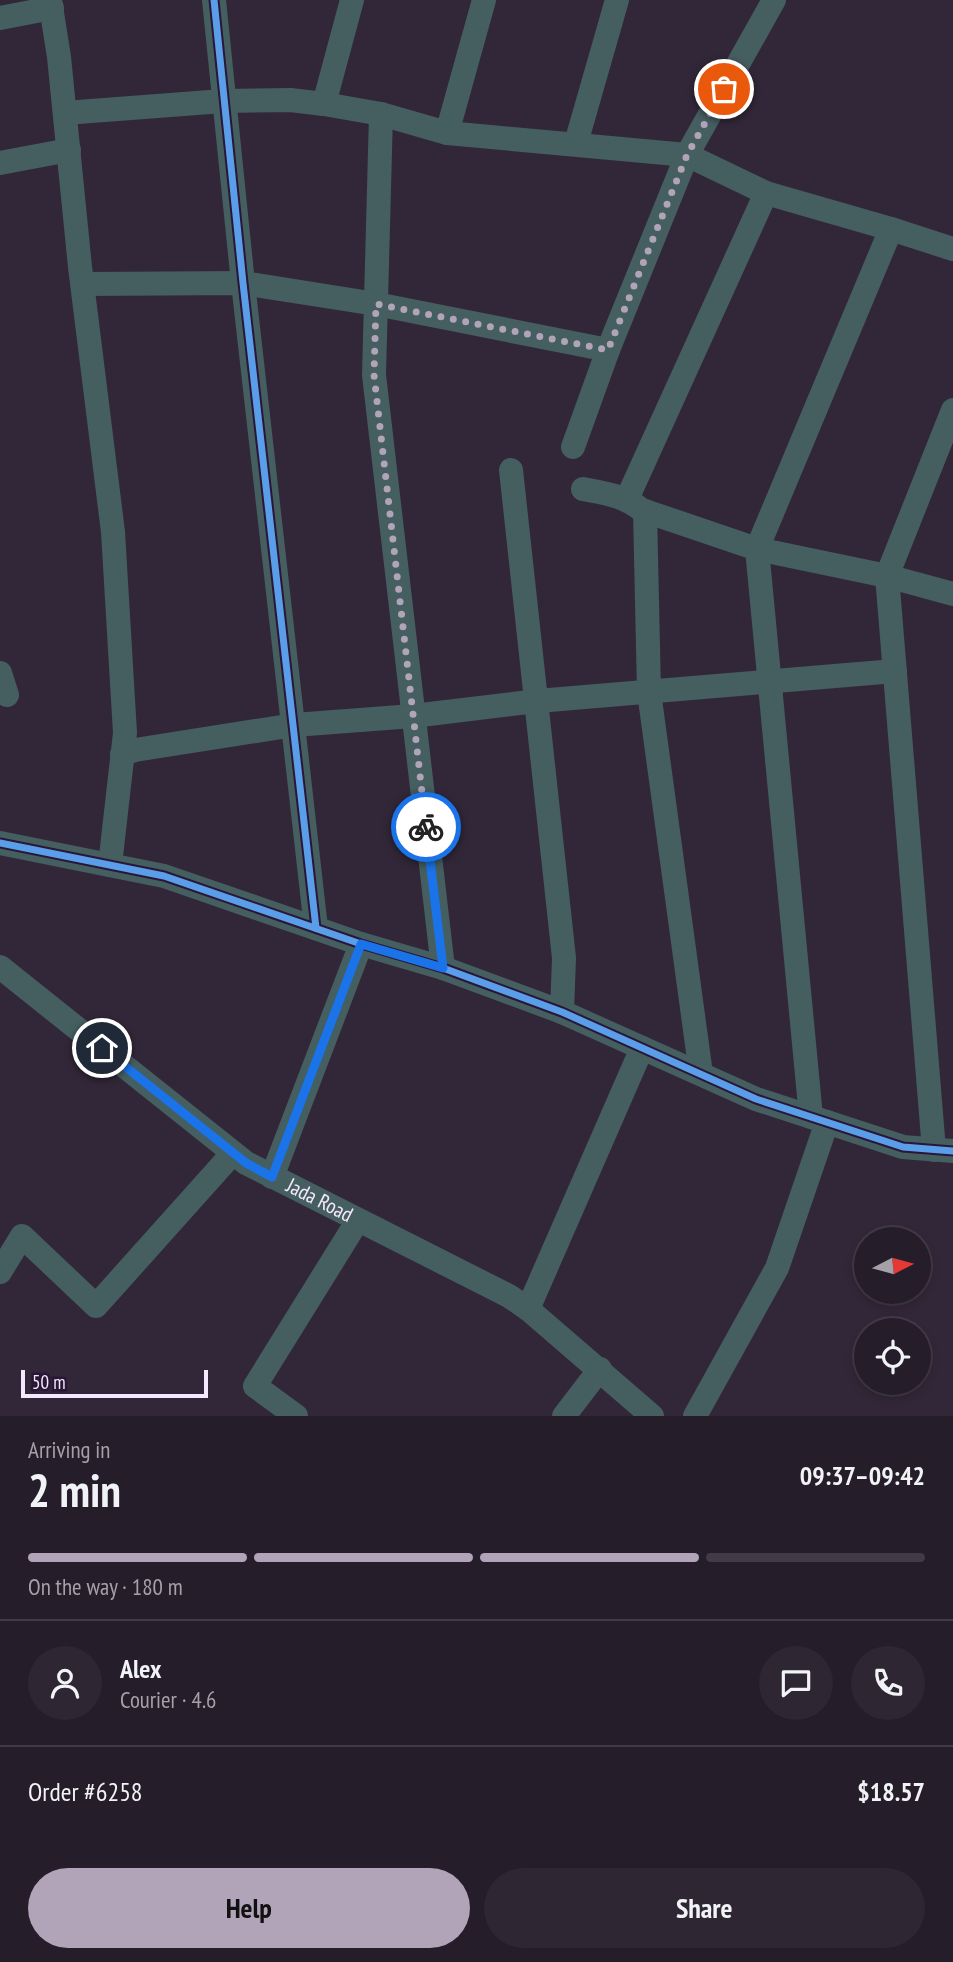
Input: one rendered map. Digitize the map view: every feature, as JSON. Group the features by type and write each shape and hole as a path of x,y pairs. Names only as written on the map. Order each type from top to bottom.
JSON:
{"street":[{"path":"214,0 223,102 316,928"},
{"path":"324,104 352,0"},
{"path":"447,133 484,0"},
{"path":"576,143 617,0"},
{"path":"573,447 608,350 687,155 774,0"},
{"path":"0,18 51,4 113,533 125,733 110,865"},
{"path":"65,113 290,100 381,114 447,133 687,155 766,193 953,249"},
{"path":"381,114 374,375 443,968"},
{"path":"0,163 69,150"},
{"path":"701,1074 649,692 636,505 766,193"},
{"path":"695,1416 777,1268 819,1119 769,681 757,549 891,229"},
{"path":"83,284 243,283 376,304 608,350"},
{"path":"0,844 164,876 361,944 443,968 562,1012 756,1099 903,1147 943,1151 887,576 953,410"},
{"path":"511,470 564,958 562,1012"},
{"path":"583,489 636,505 757,549 887,576 953,594"},
{"path":"122,754 294,725 413,716 537,701 895,671"},
{"path":"272,1177 361,944"},
{"name":"Jada Road","path":"0,967 246,1163 509,1296 600,1369 652,1416"},
{"path":"528,1309 642,1048"},
{"path":"0,1272 22,1236 96,1306 233,1153"},
{"path":"296,1416 255,1386 358,1220"},
{"path":"564,1416 600,1369"}],"cycle path":[{"path":"214,0 316,928"},
{"path":"0,843 164,876 361,944 443,968 562,1012 756,1099 903,1147 953,1151"}],"way so far":[{"path":"426,827 374,375 376,304 608,350 687,155 724,89"}],"route":[{"path":"102,1048 246,1163 272,1177 361,944 443,968 426,827"}]}
